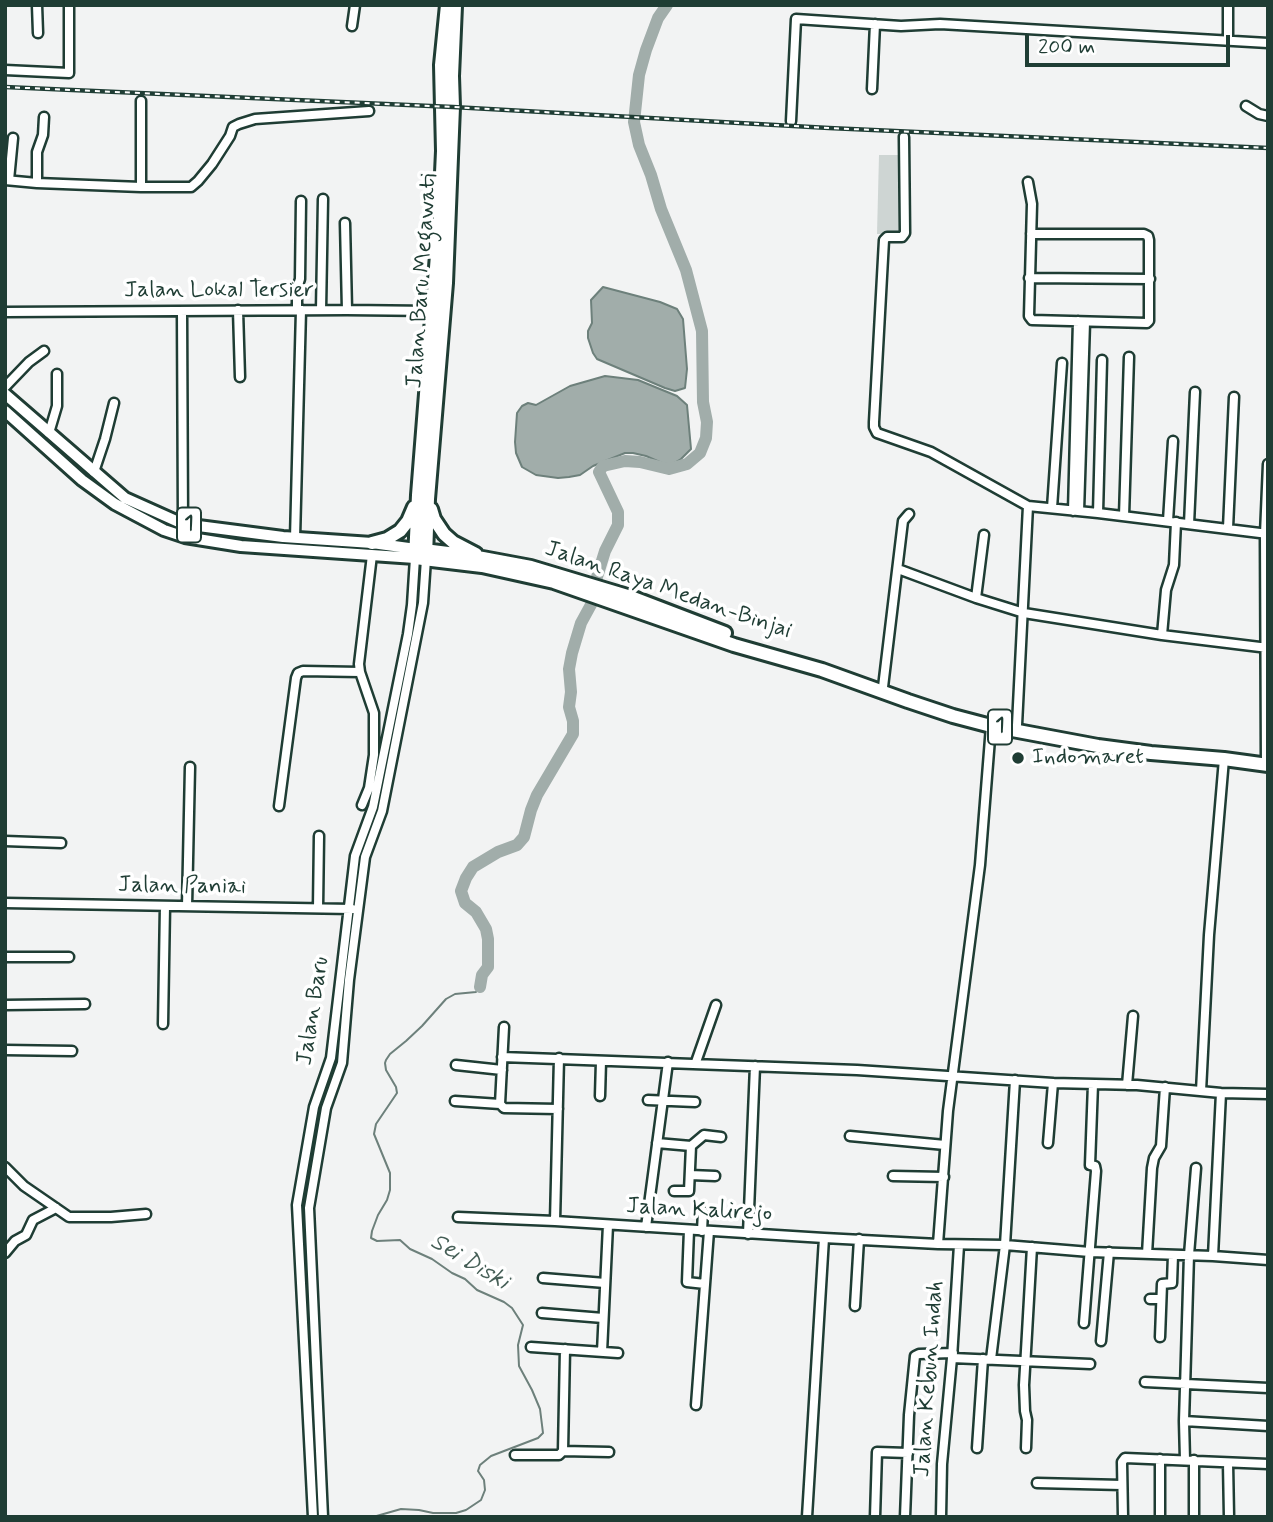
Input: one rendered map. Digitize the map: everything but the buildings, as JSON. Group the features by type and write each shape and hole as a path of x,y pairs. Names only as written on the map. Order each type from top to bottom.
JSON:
{"highway":[{"name":"Jalan Baru Megawati","path":"437,307 443,150 441,65 447,5"},
{"name":"Jalan Baru Megawati","path":"421,554 437,307 452,150 455,5"},
{"path":"372,549 404,527 423,497"},
{"path":"423,497 444,534 453,542 485,558"},
{"name":"Jalan Raya Medan-Binjai","path":"421,554 485,558 531,567 574,584 824,665 883,687 1030,731 1151,753 1267,762"},
{"name":"Jalan Raya Medan-Binjai","path":"421,554 574,584"},
{"name":"Jalan Raya Medan-Binjai","path":"630,602 734,645 822,670 930,709 991,726 1267,762"}],"main road":[{"name":"Jalan Raya Medan-Binjai","path":"5,394 125,498 183,524 421,554"},
{"name":"Jalan Raya Medan-Binjai","path":"5,411 82,480 114,504 164,530 185,537 241,546 372,549"}],"street":[{"path":"37,5 38,33"},
{"path":"5,70 69,73 69,5"},
{"path":"352,26 355,5"},
{"path":"1228,5 1228,40"},
{"path":"791,121 796,19 901,26 940,24 1268,43"},
{"path":"872,89 876,24"},
{"path":"141,101 141,187"},
{"path":"1246,106 1268,116"},
{"path":"13,138 7,180 191,187 212,164 233,127 248,120 369,111"},
{"path":"37,183 37,156 43,135 44,117"},
{"path":"904,137 905,233 902,237 887,237 884,240 874,427 879,434 947,460 1028,506 1266,534"},
{"path":"1028,182 1032,204 1029,278 1029,316 1032,320 1147,324 1150,319 1148,236 1031,234"},
{"path":"321,310 323,200"},
{"path":"295,538 299,310 297,288 300,279 301,201"},
{"path":"345,223 347,310"},
{"path":"1029,278 1150,279"},
{"name":"Jalan Lokal Tersier","path":"5,312 437,307"},
{"path":"238,310 240,377"},
{"path":"182,311 183,524"},
{"path":"1076,511 1082,322"},
{"path":"5,387 44,351"},
{"path":"1124,516 1129,357"},
{"path":"1098,513 1102,360"},
{"path":"1052,508 1062,363"},
{"path":"49,433 57,406 57,374"},
{"path":"1189,524 1195,392"},
{"path":"1228,528 1234,397"},
{"path":"94,472 114,403"},
{"path":"1162,635 1166,590 1174,565 1173,440"},
{"path":"1267,762 1268,464"},
{"path":"1017,725 1028,506"},
{"path":"883,687 903,521 909,514"},
{"path":"976,598 984,535"},
{"path":"362,805 379,769 374,713 359,664 372,549"},
{"name":"Jalan Baru","path":"313,1517 297,1205 314,1107 331,1058 355,856 373,807 379,769 423,603 421,554"},
{"path":"898,569 976,598 1024,612 1162,635 1267,648"},
{"path":"279,806 298,673 360,672"},
{"path":"938,1244 945,1144 980,865 991,726"},
{"path":"1201,1091 1209,935 1224,759"},
{"path":"187,906 190,767"},
{"name":"Jalan Baru","path":"323,1517 309,1208 326,1108 342,1063 349,980 365,857 382,811 379,769"},
{"path":"318,908 319,836"},
{"path":"5,841 61,843"},
{"name":"Jalan Paniai","path":"5,903 358,910"},
{"path":"163,1024 165,905"},
{"path":"5,957 69,957"},
{"path":"5,1005 85,1004"},
{"path":"696,1062 716,1005"},
{"path":"1127,1085 1133,1016"},
{"path":"500,1104 504,1027"},
{"path":"5,1050 72,1051"},
{"path":"502,1057 857,1069 1268,1094"},
{"path":"555,1221 559,1058"},
{"path":"600,1096 601,1061"},
{"path":"646,1227 668,1062"},
{"path":"456,1065 502,1070"},
{"path":"748,1234 755,1066"},
{"path":"977,1448 987,1359 1005,1245 1015,1080"},
{"path":"1048,1143 1053,1083"},
{"path":"1084,1323 1096,1171 1095,1167 1090,1165 1093,1084"},
{"path":"1147,1254 1152,1168 1161,1146 1165,1087"},
{"path":"1213,1256 1221,1093"},
{"path":"648,1100 695,1102"},
{"path":"455,1101 500,1104 504,1108 558,1109"},
{"path":"657,1143 691,1146 704,1135 722,1137"},
{"path":"850,1136 945,1144"},
{"path":"674,1191 689,1191 691,1146"},
{"path":"5,1167 24,1186 65,1216 146,1214"},
{"path":"1194,1517 1184,1422 1189,1255 1196,1168"},
{"path":"690,1175 715,1176"},
{"path":"893,1176 944,1177"},
{"path":"5,1253 15,1241 26,1234 33,1220 55,1207"},
{"path":"696,1405 705,1283 703,1211"},
{"name":"Jalan Kalirejo","path":"458,1217 1268,1260"},
{"path":"602,1352 608,1225"},
{"path":"689,1230 687,1282 705,1283"},
{"path":"807,1517 824,1238"},
{"path":"855,1306 859,1239"},
{"name":"Jalan Kebun Indah","path":"941,1517 942,1464 953,1356 959,1245"},
{"path":"1026,1448 1024,1385 1032,1247"},
{"path":"1101,1341 1109,1252"},
{"path":"1160,1337 1163,1284 1172,1283 1173,1255"},
{"path":"543,1278 605,1283"},
{"path":"1150,1299 1161,1300"},
{"path":"542,1313 603,1318"},
{"path":"531,1347 618,1353"},
{"path":"563,1451 565,1349"},
{"path":"905,1517 909,1415 915,1356 919,1354 1090,1364"},
{"path":"1145,1382 1268,1388"},
{"path":"1184,1422 1268,1426"},
{"path":"515,1455 559,1455 563,1451 609,1452"},
{"path":"875,1517 877,1452 908,1453"},
{"path":"1123,1517 1124,1458 1268,1464"},
{"path":"1160,1459 1160,1517"},
{"path":"1228,1462 1229,1517"},
{"path":"1037,1483 1122,1485"}],"shaded area":[{"path":"879,155 902,155 900,234 877,234"},
{"path":"603,287 677,309 683,319 687,369 685,388 675,391 665,388 597,359 588,338 588,331 592,323 591,300"},
{"path":"605,376 638,380 677,396 687,405 691,449 671,465 646,456 625,453 593,466 580,475 569,477 536,475 522,467 515,442 517,413 522,406 528,403 536,405 570,386"}],"waterway":[{"path":"480,987 482,975 488,967 488,939 486,929 476,912 465,903 461,891 473,867 498,852 517,845 524,837 537,795 573,734 569,707 569,669 572,653 581,623 593,601 605,551 618,525 618,512 599,472 603,466 625,461 669,469 687,464 700,453 706,438 702,331 686,270 661,209 634,122 639,75 646,50 658,18 667,5"},
{"name":"Sei Diski","path":"373,1517 401,1509 433,1513 466,1510 481,1500 485,1490 484,1480 478,1471 480,1465 491,1456 538,1438 543,1433 540,1409 519,1366 518,1345 523,1325 512,1308 477,1290 465,1279 410,1249 400,1240 377,1241 371,1238 390,1190 390,1173 374,1134 376,1124 397,1093 386,1070 386,1060 446,999 455,994 476,992 480,987"}],"railway":[{"path":"5,87 1268,148"}],"place":[{"name":"Indomaret","path":"1018,758"}]}
